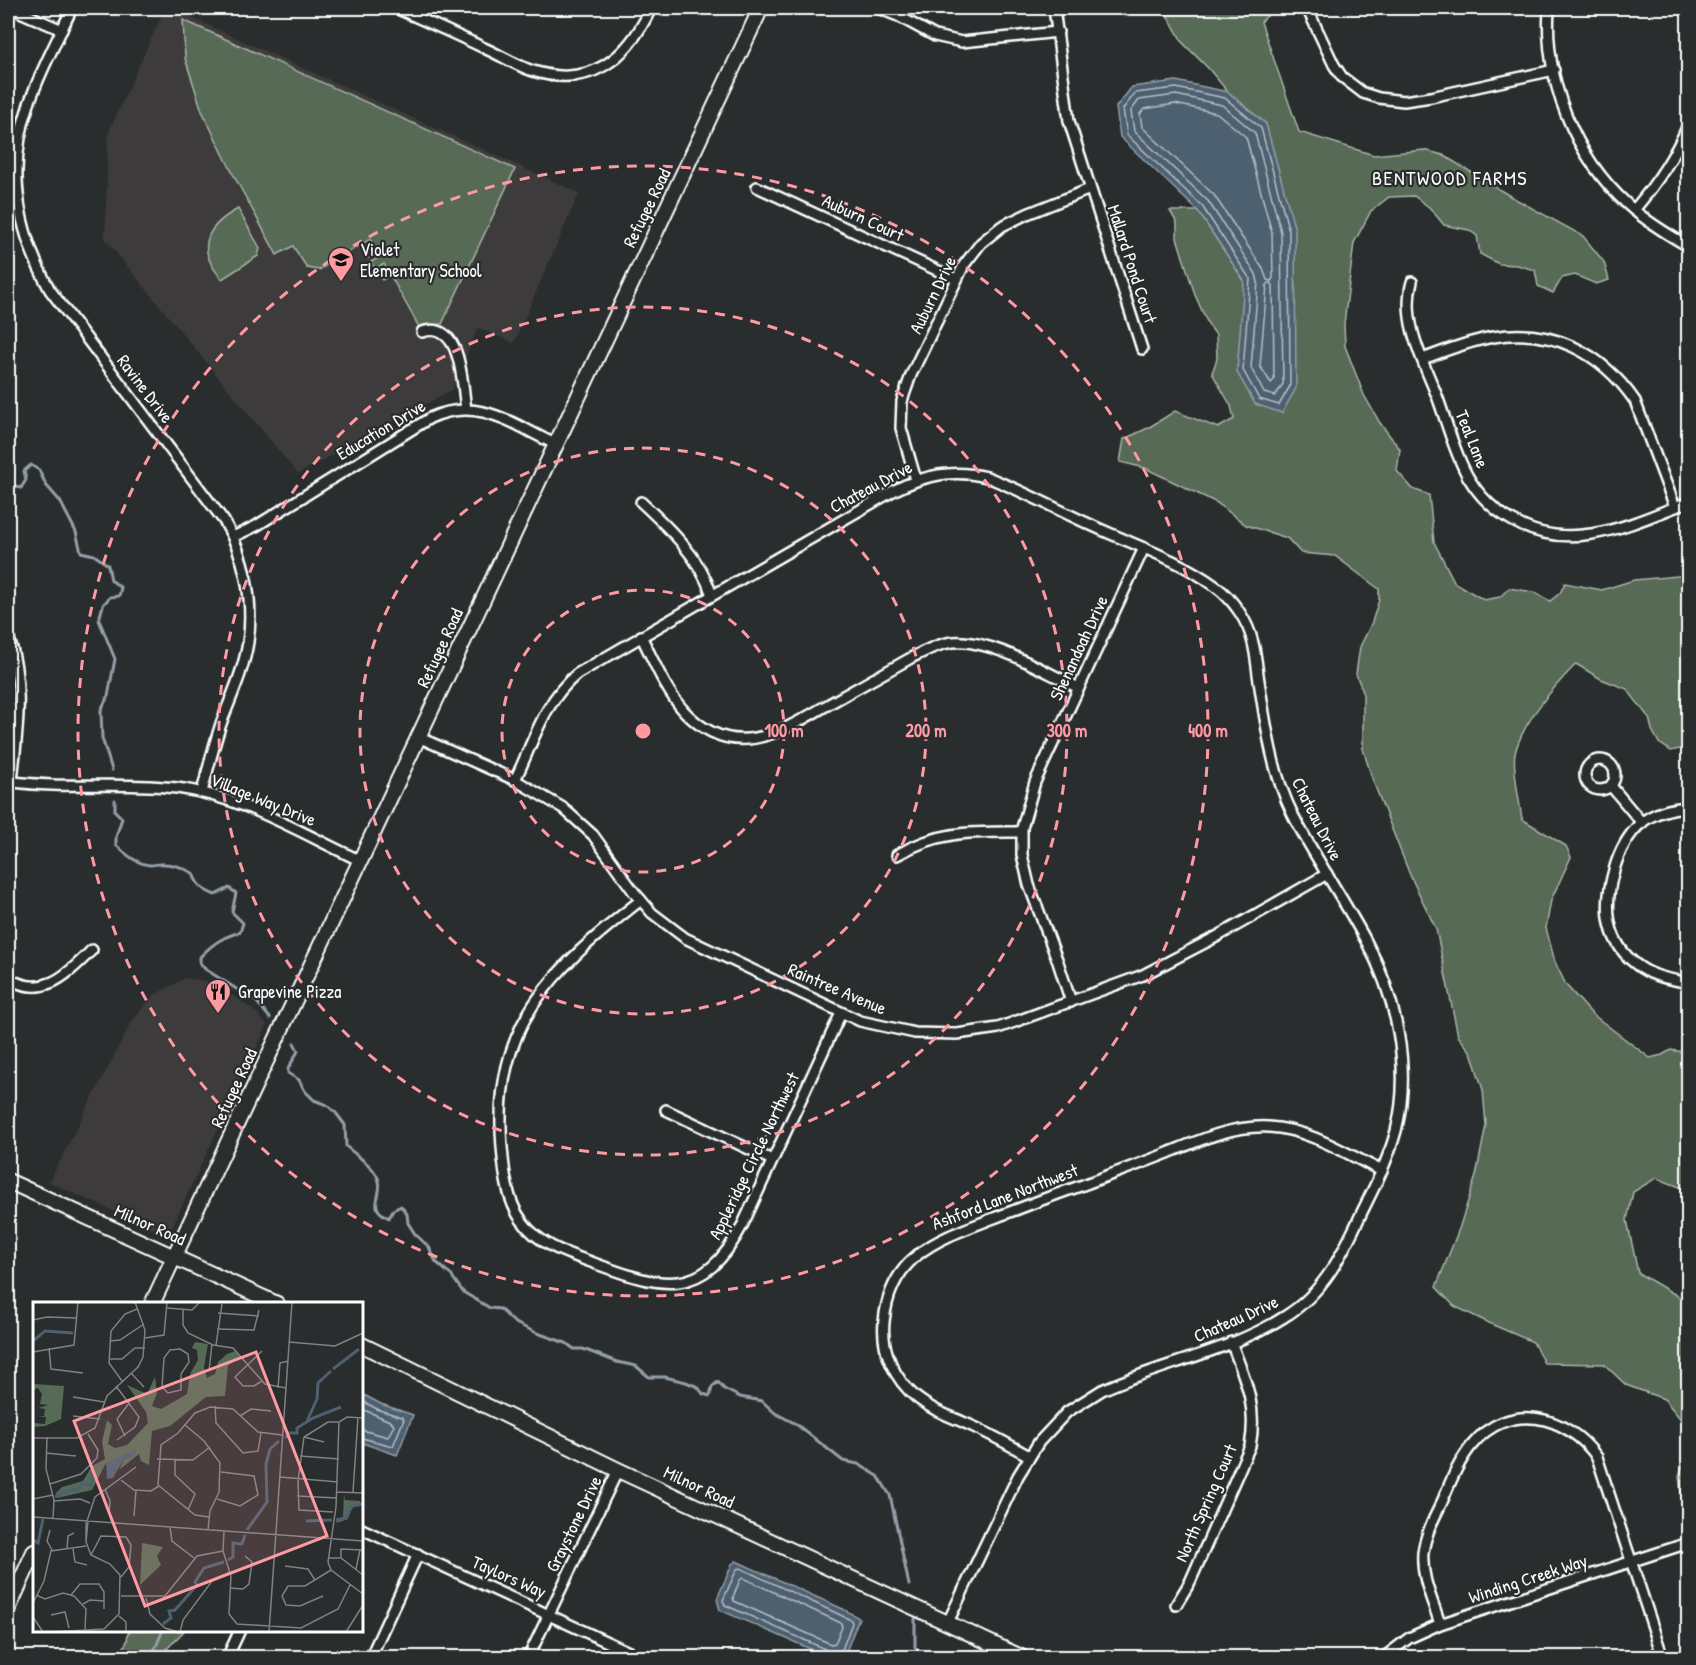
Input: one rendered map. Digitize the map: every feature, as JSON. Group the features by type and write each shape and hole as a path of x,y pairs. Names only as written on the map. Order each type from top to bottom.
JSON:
{"main road":[{"name":"Refugee Road","path":"153,1302 761,8"},
{"name":"Milnor Road","path":"8,1181 273,1302"},
{"name":"Milnor Road","path":"363,1345 618,1470 1023,1658"},
{"path":"8,1609 33,1554"}],"street":[{"path":"11,8 62,30"},
{"name":"Ravine Drive","path":"72,8 33,92 19,140 17,188 21,216 28,243 50,290 224,521 242,565 247,589 248,642 202,792"},
{"path":"396,8 521,67 547,75 561,76 588,73 613,61 632,41 651,8"},
{"path":"878,8 935,36 955,41 1058,32"},
{"name":"Mallard Pond Court","path":"1054,8 1069,121 1142,349"},
{"path":"1307,8 1342,77 1363,93 1378,98 1404,101 1431,97 1554,70"},
{"path":"1549,8 1549,40 1561,101 1581,147 1615,192 1634,210 1670,236 1689,246"},
{"path":"1634,210 1675,154 1689,125"},
{"name":"Auburn Court","path":"757,187 956,279"},
{"name":"Auburn Drive","path":"916,480 901,428 902,401 911,375 956,279 972,254 1002,226 1090,189"},
{"name":"Teal Lane","path":"1412,282 1408,310 1422,359 1457,453 1469,477 1485,499 1506,517 1543,534 1577,536 1611,530 1689,502"},
{"path":"423,332 432,329 439,330 450,339 460,367 466,409"},
{"path":"1422,359 1477,341 1504,336 1545,338 1583,351 1608,369 1635,401 1675,507"},
{"name":"Education Drive","path":"232,537 256,526 430,418 456,409 494,415 555,444"},
{"name":"Chateau Drive","path":"515,780 540,722 561,688 577,674 893,491 916,480 945,473 987,477 1175,562 1215,586 1226,595 1243,617 1253,643 1279,781 1295,820 1379,966 1396,1027 1401,1061 1401,1103 1396,1131 1382,1171 1340,1258 1321,1286 1305,1302 1282,1319 1231,1342 1117,1384 1080,1402 1052,1426 1029,1456 948,1622"},
{"path":"641,502 688,550 702,572 712,595"},
{"name":"Shenandoah Drive","path":"1071,1002 1029,885 1022,855 1024,814 1035,782 1144,548"},
{"path":"8,635 14,655 19,696 10,781"},
{"path":"641,636 683,710 704,728 716,734 744,740 765,737 784,730 928,649 954,642 980,644 993,648 1079,688"},
{"name":"Raintree Avenue","path":"418,737 515,780 553,801 584,825 641,900 662,922 685,938 860,1021 915,1033 957,1034 998,1028 1143,975 1327,874"},
{"name":"Village Way Drive","path":"10,781 52,786 142,785 202,792 245,807 359,860"},
{"path":"1611,786 1642,823"},
{"path":"1689,807 1663,812 1642,823 1630,835 1618,856 1607,897 1609,922 1619,946 1637,965 1659,976 1689,983"},
{"path":"897,855 921,843 945,835 1022,832"},
{"name":"Appleridge Circle Northwest","path":"641,900 615,920 558,972 535,1002 517,1035 505,1074 501,1115 510,1197 516,1212 531,1232 544,1243 645,1281 672,1283 685,1281 710,1269 729,1248 743,1224 841,1013"},
{"path":"8,978 27,986 52,983 63,977 92,950"},
{"path":"666,1110 772,1160"},
{"name":"Ashford Lane Northwest","path":"1029,1456 981,1430 938,1413 916,1397 897,1376 885,1344 883,1328 885,1309 892,1286 901,1271 920,1251 945,1237 1060,1193 1202,1139 1242,1128 1281,1128 1306,1135 1382,1171"},
{"name":"North Spring Court","path":"1176,1605 1194,1571 1250,1446 1253,1433 1253,1406 1231,1342"},
{"path":"1440,1624 1424,1572 1423,1555 1429,1531 1456,1470 1471,1446 1491,1428 1511,1420 1542,1419 1556,1422 1578,1436 1596,1457 1663,1658"},
{"name":"Graystone Drive","path":"528,1658 618,1470"},
{"name":"Taylors Way","path":"363,1529 642,1658"},
{"name":"Winding Creek Way","path":"1383,1658 1409,1638 1440,1624 1689,1543"},
{"path":"370,1658 418,1554"},
{"path":"227,1658 239,1632"}],"shaded area":[{"name":"Violet Elementary School","path":"165,8 170,8 579,193 514,343 478,328 453,389 298,474 105,239 108,134"},
{"path":"185,978 206,981 237,998 257,1013 267,1025 170,1232 164,1234 49,1182 132,1021 153,996"}],"green space":[{"path":"1158,8 1275,8 1261,22 1299,132 1374,155 1424,150 1443,155 1510,196 1583,236 1604,262 1609,280 1596,284 1575,275 1562,278 1553,293 1538,286 1535,270 1517,265 1499,264 1480,254 1477,236 1469,230 1444,225 1430,208 1414,196 1389,197 1371,211 1354,243 1344,324 1345,346 1364,395 1380,423 1400,449 1397,471 1413,489 1429,495 1434,542 1455,583 1484,600 1500,597 1509,588 1533,592 1550,601 1560,593 1565,583 1602,590 1634,580 1688,575 1688,747 1671,751 1659,743 1649,718 1627,689 1601,679 1576,664 1532,717 1519,741 1514,759 1522,819 1566,846 1571,857 1551,900 1546,928 1555,962 1566,985 1592,1014 1650,1058 1671,1050 1688,1053 1688,1192 1656,1178 1633,1192 1627,1220 1638,1273 1688,1302 1688,1428 1664,1399 1626,1385 1604,1364 1544,1363 1533,1342 1454,1306 1436,1287 1459,1229 1476,1176 1486,1125 1483,1090 1471,1052 1458,1036 1436,929 1410,875 1373,781 1363,749 1363,692 1356,674 1360,647 1372,622 1379,600 1379,589 1335,556 1301,553 1287,538 1246,525 1217,503 1145,468 1120,462 1124,439 1148,428 1175,411 1218,428 1234,419 1231,406 1212,373 1217,359 1216,335 1208,324 1195,295 1177,238 1177,223 1170,211 1198,211 1245,282 1237,372 1266,124 1228,92 1183,43 1169,18"},
{"path":"183,20 515,169 442,324 419,327 390,275 382,280 378,273 386,268 384,264 375,269 371,262 380,257 378,253 368,258 364,251 373,245 370,239 319,270 307,268 293,246 277,255 202,111 185,58"},
{"path":"238,209 260,248 258,256 222,279 209,258 208,240 211,231 218,223"},
{"path":"1688,1452 1688,1513 1683,1511 1679,1476"},
{"path":"183,1632 163,1653 162,1657 119,1657 127,1641 128,1633"}],"water":[{"path":"1176,81 1228,92 1266,124 1295,230 1296,388 1282,413 1255,404 1237,372 1244,281 1198,211 1120,137 1116,107 1132,87"},
{"path":"363,1395 381,1404 413,1415 397,1455 363,1443"},
{"path":"736,1561 859,1618 844,1657 829,1657 720,1610 717,1599 732,1564"}],"waterway":[{"path":"8,469 12,484 21,488 26,480 24,471 31,465 39,470 46,485 60,501 76,532 81,552 94,555 108,565 111,580 121,588 119,596 110,597 103,605 99,620 115,659 108,696 101,710 102,738 112,770"},
{"path":"115,800 115,811 122,818 116,845 127,855 145,864 169,864 186,869 193,873 201,887 215,895 229,888 236,893 232,912 243,923 240,932 213,945 200,957 200,963 205,969 257,1002 270,1018"},
{"path":"294,1043 298,1051 288,1073 299,1080 314,1100 327,1105 336,1113 345,1125 346,1146 369,1166 379,1181 378,1210 389,1218 393,1210 401,1206 415,1234 429,1247 436,1262 451,1275 463,1292 490,1308 500,1309 515,1323 566,1343 574,1349 583,1349 617,1362 636,1366 649,1377 665,1377 686,1382 710,1396 712,1387 718,1382 724,1389 740,1397 762,1401 775,1413 796,1424 843,1461 858,1464 878,1476 890,1495 909,1585"},
{"path":"915,1619 915,1647 925,1657 941,1658"},
{"path":"151,1658 162,1632"}],"place":[{"name":"Violet Elementary School","path":"341,283"},
{"name":"Grapevine Pizza","path":"218,1015"}],"district":[{"name":"BENTWOOD FARMS","path":"1450,178"}]}
